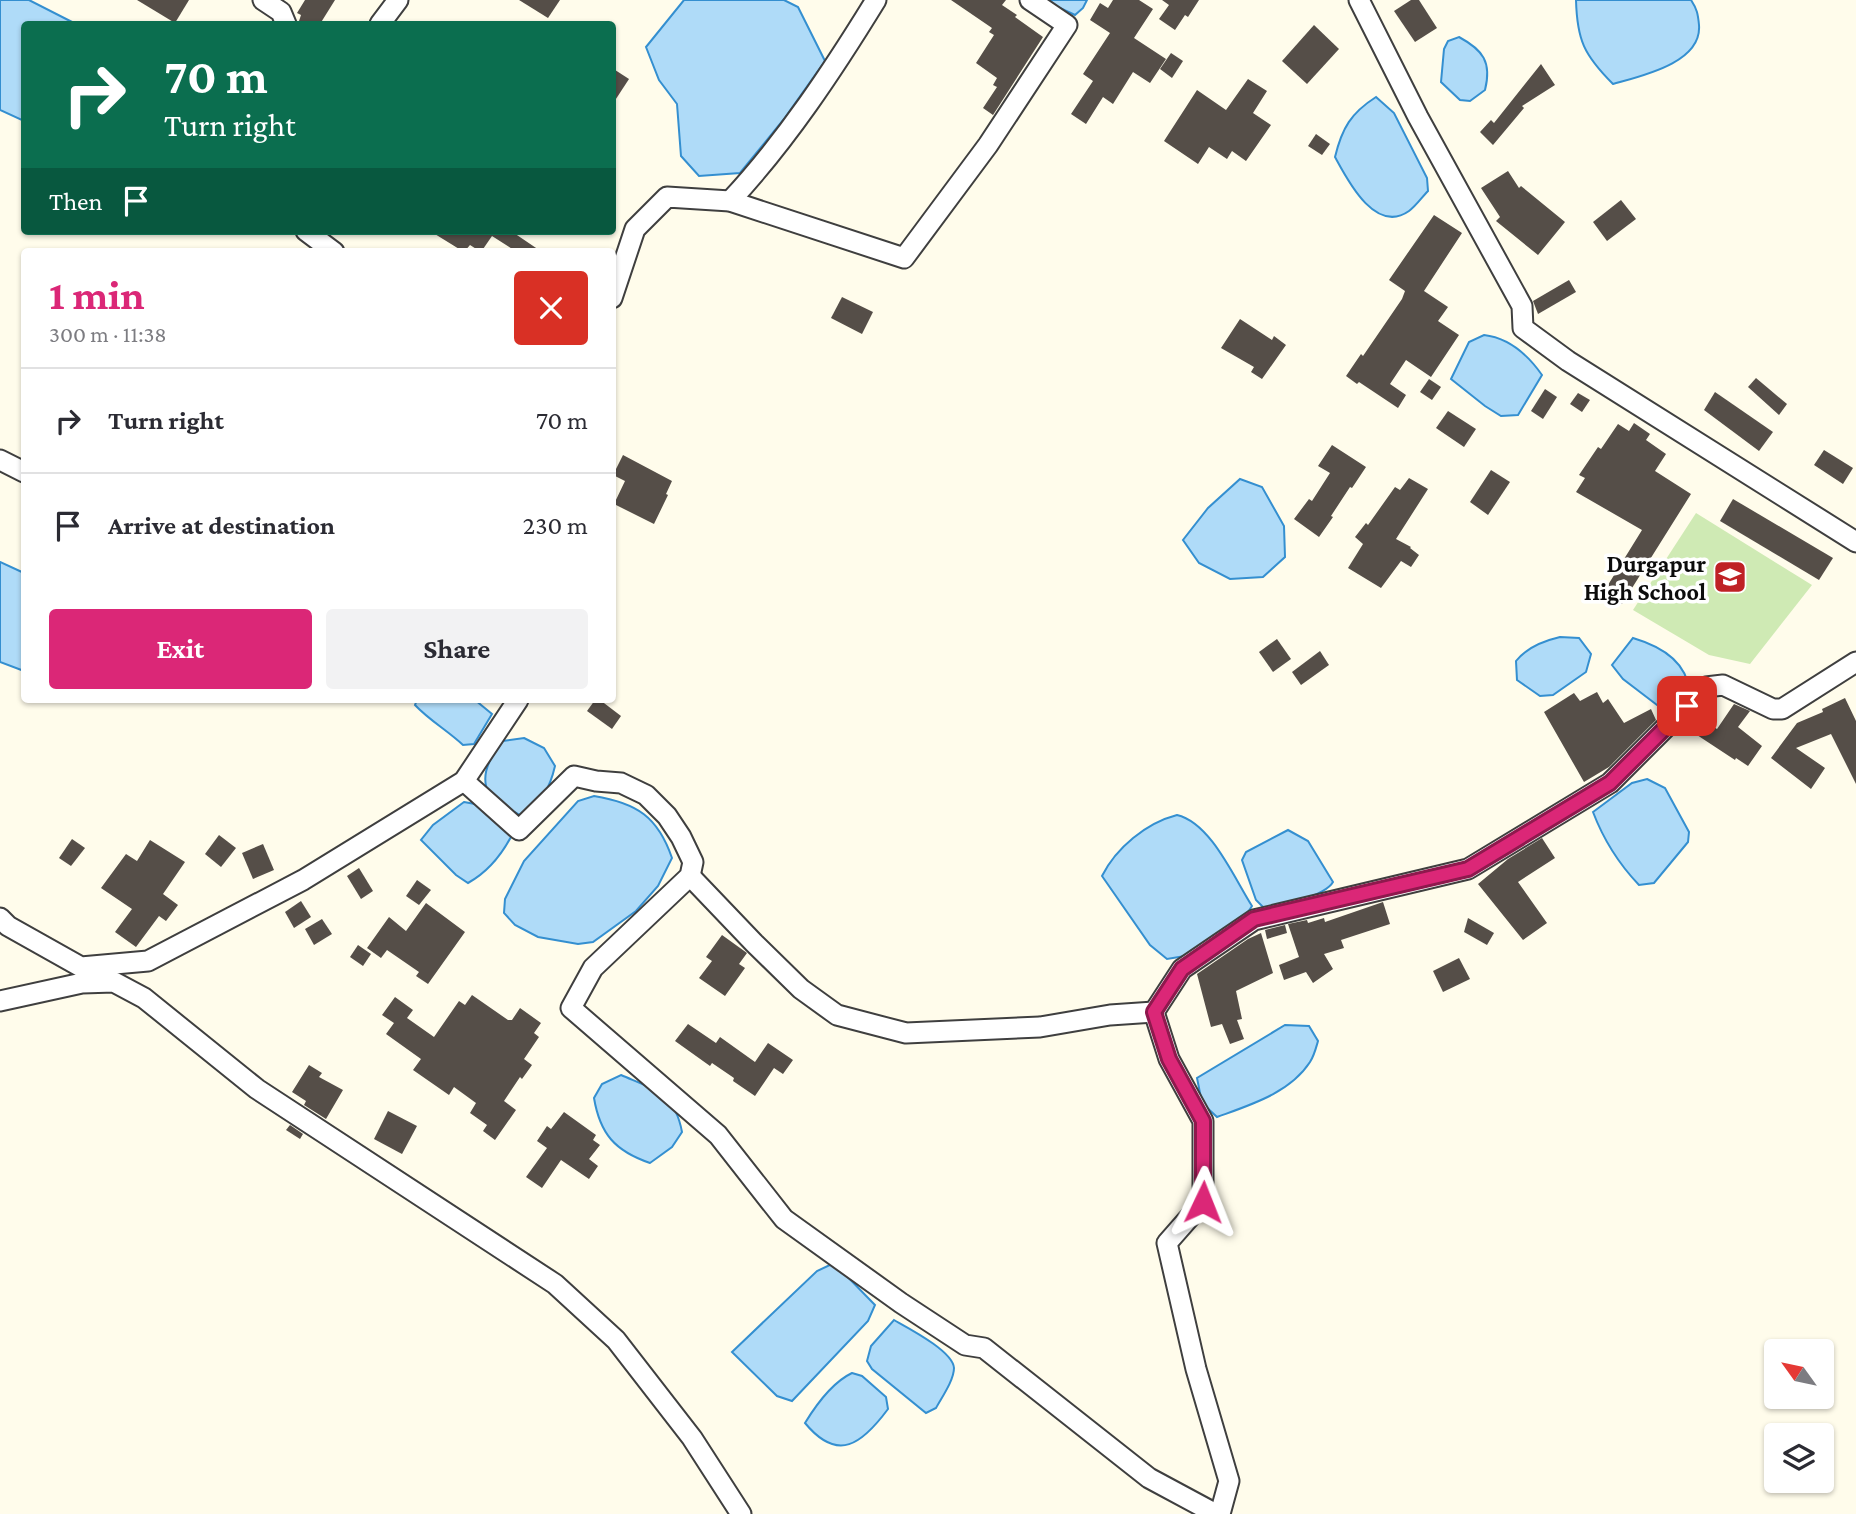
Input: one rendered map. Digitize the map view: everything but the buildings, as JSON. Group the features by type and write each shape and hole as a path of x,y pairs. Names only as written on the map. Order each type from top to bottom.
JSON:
{"street":[{"path":"263,0 281,12 285,21"},
{"path":"382,21 398,0"},
{"path":"730,201 796,120 840,58 876,0"},
{"path":"616,286 635,229 667,197 730,201 904,258 988,145 1067,25 1030,0"},
{"path":"1359,0 1418,117 1522,306 1524,328 1568,361 1856,542"},
{"path":"311,235 329,248"},
{"path":"0,460 21,470"},
{"path":"1154,1012 1182,969 1254,919 1468,869 1610,783 1706,687 1723,685 1773,709 1782,709 1856,662"},
{"path":"0,918 8,926 81,967 148,961 303,880 464,781 515,703"},
{"path":"464,781 519,830 574,776 621,783 646,795 667,816 681,836 692,862 690,876 593,968 571,1008 718,1135 784,1219 965,1345 984,1348 1149,1478 1218,1514 1229,1481 1196,1368 1167,1242 1203,1202 1203,1121 1169,1059 1154,1012"},
{"path":"690,876 792,979 837,1016 906,1033 1040,1027 1110,1015 1154,1012"},
{"path":"0,1001 82,983 114,982 144,998 257,1089 555,1284 616,1340 692,1438 741,1514"}],"green space":[{"path":"1696,513 1812,585 1750,664 1709,655 1633,610"}],"water":[{"path":"0,0 29,0 70,21 21,21 21,120 0,110"},
{"path":"684,0 784,0 798,7 825,61 784,119 740,173 699,176 681,156 677,104 659,80 646,47"},
{"path":"1043,0 1087,0 1075,15"},
{"path":"1576,0 1691,0 1698,18 1697,38 1691,49 1668,66 1613,84 1595,64 1580,37"},
{"path":"1459,37 1480,52 1486,64 1485,90 1470,101 1460,100 1441,82 1444,49 1448,41"},
{"path":"1376,97 1394,113 1427,178 1428,191 1412,209 1397,216 1385,216 1364,201 1335,157 1349,122"},
{"path":"1484,335 1510,344 1531,361 1542,375 1518,415 1501,416 1451,379 1469,342"},
{"path":"1240,479 1262,487 1284,526 1285,557 1263,577 1230,579 1199,563 1183,540 1208,508"},
{"path":"0,562 21,572 21,670 0,662"},
{"path":"1560,637 1579,638 1591,654 1586,672 1553,695 1540,696 1517,680 1516,661 1536,645"},
{"path":"1633,638 1662,650 1683,670 1689,690 1677,701 1657,705 1623,679 1612,665"},
{"path":"479,703 492,714 474,744 463,745 415,705"},
{"path":"524,738 544,748 555,766 544,795 522,816 492,798 485,780 491,758 503,741"},
{"path":"1647,779 1665,788 1689,832 1688,842 1654,883 1639,885 1612,851 1593,812 1632,783"},
{"path":"594,796 622,803 644,814 660,832 672,858 658,886 636,911 593,942 578,944 538,937 515,925 504,913 505,899 524,861 578,801"},
{"path":"464,802 475,804 513,833 494,861 468,883 456,875 421,840 433,825"},
{"path":"1177,815 1189,820 1211,840 1252,906 1244,918 1185,956 1167,959 1150,945 1102,876 1115,856 1133,838 1154,824"},
{"path":"1288,830 1308,841 1333,882 1312,896 1264,908 1256,900 1242,860 1246,852"},
{"path":"1285,1025 1309,1026 1318,1041 1314,1055 1302,1073 1268,1097 1217,1117 1202,1103 1197,1078"},
{"path":"621,1075 661,1094 679,1119 682,1132 672,1147 650,1163 618,1147 600,1122 594,1098 602,1084"},
{"path":"834,1263 875,1305 868,1321 792,1401 777,1396 732,1352 817,1271"},
{"path":"894,1320 938,1347 952,1361 954,1368 950,1383 936,1408 926,1413 872,1369 867,1361 871,1346"},
{"path":"852,1373 862,1376 886,1397 888,1409 869,1432 859,1439 849,1444 828,1443 805,1423 832,1388"}],"place":[{"name":"Durgapur High School","path":"1730,577"}],"route":[{"path":"1203,1202 1203,1121 1169,1059 1154,1012 1182,969 1254,919 1468,869 1610,783 1687,706"}]}
